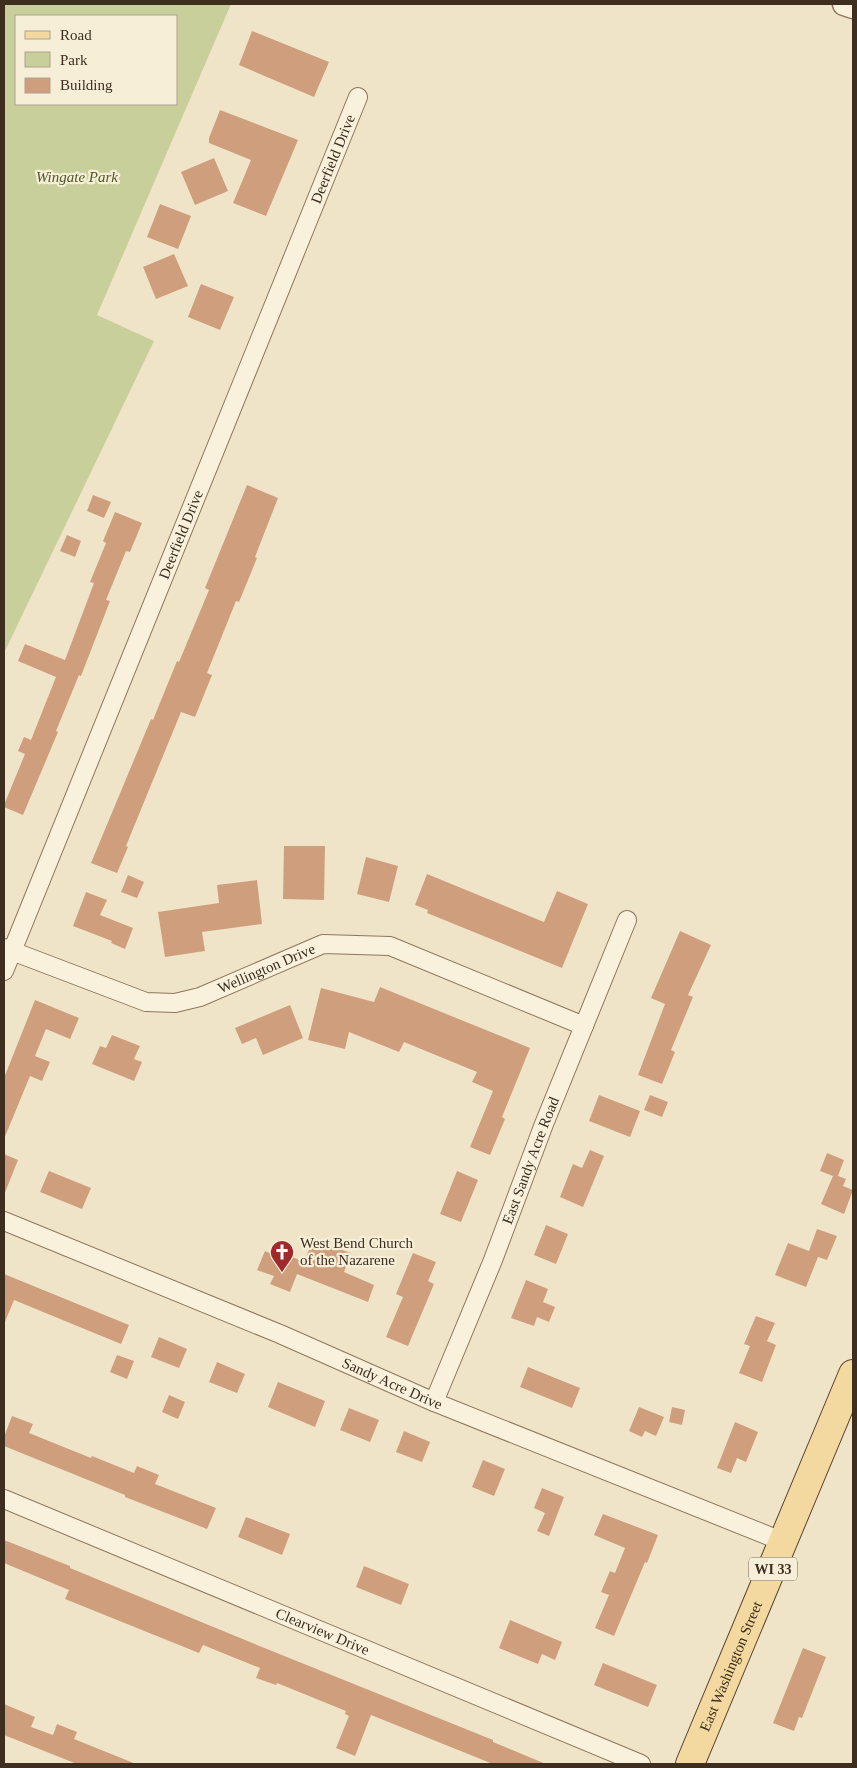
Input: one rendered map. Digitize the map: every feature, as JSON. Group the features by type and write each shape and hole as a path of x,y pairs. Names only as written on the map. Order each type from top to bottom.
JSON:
{"main road":[{"name":"East Washington Street","path":"690,1764 853,1374"}],"street":[{"path":"844,4 853,8"},
{"name":"Deerfield Drive","path":"4,971 8,950 358,97"},
{"name":"East Sandy Acre Road","path":"434,1402 493,1260 544,1124 627,920"},
{"name":"Wellington Drive","path":"8,950 146,1002 175,1004 200,997 323,944 390,946 584,1026"},
{"name":"Sandy Acre Drive","path":"4,1221 280,1334 434,1402 784,1542"},
{"name":"Clearview Drive","path":"4,1499 641,1764"}],"green space":[{"name":"Wingate Park","path":"4,4 231,4 97,315 154,341 4,653"}],"building":[{"path":"252,31 329,62 314,97 239,65"},
{"path":"220,110 298,140 266,216 233,203 251,160 209,143 209,138"},
{"path":"214,158 228,191 195,205 181,172"},
{"path":"160,204 191,216 178,249 147,237"},
{"path":"174,254 188,286 156,299 143,267"},
{"path":"201,284 234,297 220,330 188,317"},
{"path":"247,485 278,498 255,557 257,558 239,602 236,601 207,673 212,675 195,717 181,712 126,846 128,847 117,873 91,863 151,719 153,720 209,590 205,588"},
{"path":"93,495 111,502 104,518 87,511"},
{"path":"115,512 142,523 130,552 126,551 106,600 110,601 23,815 4,807 4,805 25,754 18,751 24,737 31,740 56,677 18,661 25,644 65,660 94,583 90,582 106,543 103,541"},
{"path":"67,535 81,541 75,557 60,551"},
{"path":"284,846 325,846 324,900 283,899"},
{"path":"366,857 398,866 389,902 357,894"},
{"path":"427,874 544,922 557,891 588,904 562,968 427,913 428,910 415,905"},
{"path":"128,875 144,882 137,898 121,892"},
{"path":"257,880 262,924 202,932 205,951 165,957 158,912 219,903 217,885"},
{"path":"86,892 107,900 100,915 133,928 125,949 111,943 112,941 73,926"},
{"path":"680,931 711,945 688,995 693,997 671,1050 675,1052 662,1084 638,1075 665,1004 651,998"},
{"path":"380,987 530,1048 502,1117 505,1119 490,1155 470,1147 493,1091 472,1082 477,1072 404,1042 399,1052 349,1032 345,1049 308,1040 321,988 374,1002"},
{"path":"35,1000 79,1018 70,1039 46,1029 35,1056 50,1062 42,1081 30,1076 4,1139 4,1078"},
{"path":"290,1005 303,1038 263,1055 256,1038 242,1044 235,1028"},
{"path":"112,1035 140,1046 134,1059 142,1062 134,1081 92,1064 100,1046 106,1048"},
{"path":"599,1095 640,1111 630,1137 589,1121"},
{"path":"650,1095 668,1102 662,1117 644,1110"},
{"path":"590,1150 604,1156 583,1207 560,1197 573,1164 582,1168"},
{"path":"827,1153 844,1160 838,1176 846,1179 843,1186 853,1190 844,1214 821,1204 833,1176 820,1171"},
{"path":"4,1154 18,1160 4,1195"},
{"path":"49,1171 91,1188 82,1209 40,1192"},
{"path":"457,1171 478,1180 461,1222 440,1214"},
{"path":"546,1225 568,1234 556,1264 534,1255"},
{"path":"817,1229 837,1236 827,1260 818,1257 806,1287 775,1275 788,1243 809,1251"},
{"path":"313,1240 351,1253 344,1272 374,1285 368,1302 297,1274 290,1292 270,1284 274,1276 257,1270 265,1251 281,1258 283,1253 304,1262"},
{"path":"413,1253 436,1262 428,1281 434,1284 408,1346 386,1337 403,1297 396,1294"},
{"path":"4,1274 129,1325 121,1344 14,1300 4,1324"},
{"path":"526,1280 548,1289 543,1302 555,1307 549,1322 537,1317 534,1326 511,1318"},
{"path":"756,1316 775,1323 767,1341 776,1345 762,1382 739,1373 750,1346 744,1344"},
{"path":"159,1337 187,1349 179,1368 151,1357"},
{"path":"117,1355 134,1361 127,1379 110,1372"},
{"path":"217,1362 245,1374 237,1393 209,1382"},
{"path":"528,1367 580,1388 572,1408 520,1387"},
{"path":"278,1382 325,1401 315,1427 268,1407"},
{"path":"169,1395 185,1402 178,1419 162,1412"},
{"path":"639,1407 664,1417 656,1436 645,1431 642,1437 629,1431"},
{"path":"672,1407 685,1410 682,1425 669,1422"},
{"path":"349,1408 379,1420 370,1442 340,1430"},
{"path":"12,1416 33,1424 29,1433 134,1473 137,1466 159,1475 155,1484 216,1508 207,1529 4,1446 4,1437"},
{"path":"735,1422 758,1432 746,1462 737,1458 731,1473 717,1468"},
{"path":"404,1431 430,1442 422,1462 396,1452"},
{"path":"483,1460 505,1469 494,1496 472,1487"},
{"path":"542,1488 564,1497 549,1536 537,1531 545,1513 534,1508"},
{"path":"603,1514 658,1535 614,1636 595,1628 609,1595 601,1592 610,1571 615,1573 625,1548 594,1535"},
{"path":"246,1517 290,1534 282,1555 238,1537"},
{"path":"4,1540 493,1740 493,1742 546,1764 493,1764 371,1715 355,1756 336,1748 349,1716 345,1714 346,1711 277,1683 276,1685 256,1678 260,1668 203,1645 199,1653 65,1599 69,1590 4,1563"},
{"path":"364,1566 409,1584 401,1605 356,1587"},
{"path":"510,1620 562,1642 555,1660 542,1654 538,1664 499,1648"},
{"path":"803,1648 826,1657 802,1718 799,1717 794,1731 773,1723"},
{"path":"603,1663 657,1685 648,1707 594,1685"},
{"path":"4,1704 35,1717 31,1727 53,1735 57,1724 77,1732 74,1739 136,1764 77,1764 4,1735"}],"place":[{"name":"West Bend Church of the Nazarene","path":"282,1273"}]}
